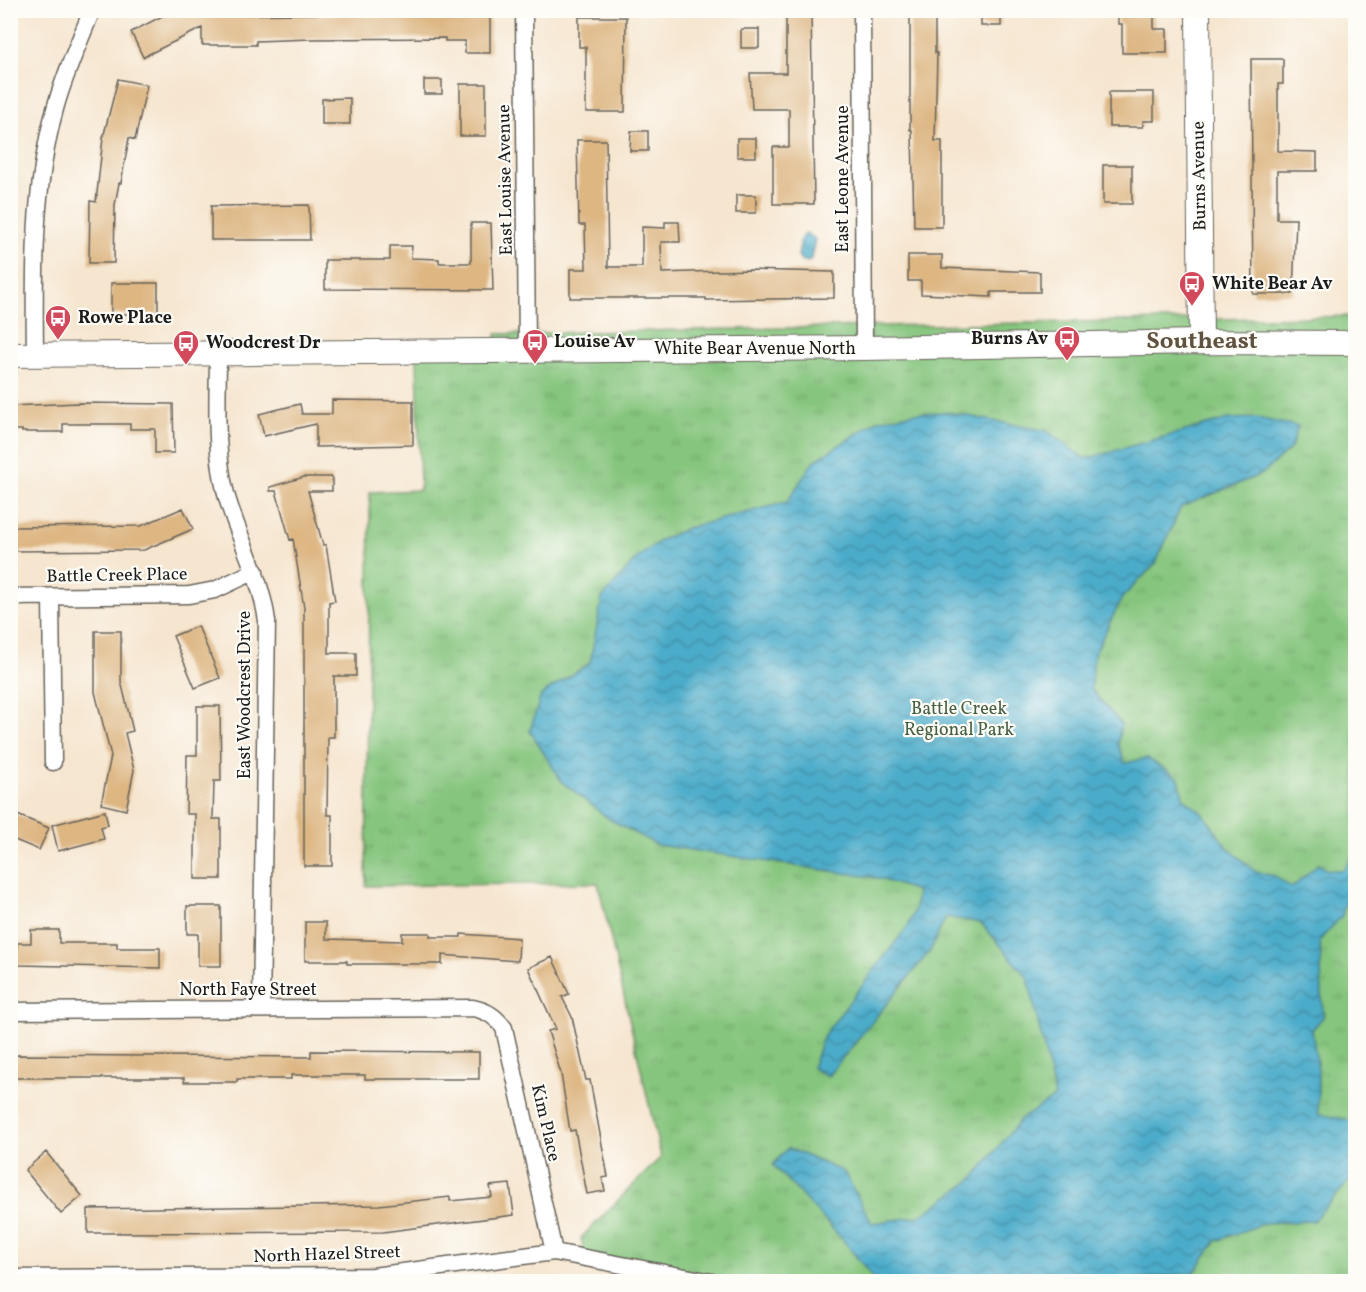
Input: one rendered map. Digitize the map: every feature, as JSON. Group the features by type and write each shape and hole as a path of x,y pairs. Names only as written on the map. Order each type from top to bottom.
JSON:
{"street":[{"path":"35,354 36,213 43,158 61,88 92,10"},
{"name":"East Louise Avenue","path":"524,10 527,350"},
{"name":"East Leone Avenue","path":"862,10 864,348"},
{"name":"Burns Avenue","path":"1198,10 1201,342"},
{"name":"White Bear Avenue North","path":"10,355 864,348 1201,342 1356,343"},
{"name":"East Woodcrest Drive","path":"218,352 217,440 221,472 227,497 264,596 267,621 261,1010"},
{"name":"Battle Creek Place","path":"10,597 189,595 215,590 255,571"},
{"path":"51,597 53,762"},
{"name":"North Faye Street","path":"10,1011 473,1008 485,1011"},
{"name":"Kim Place","path":"485,1011 496,1017 504,1028 554,1252"},
{"name":"North Hazel Street","path":"10,1278 373,1276 554,1252 712,1281"}],"green space":[{"name":"Battle Creek Regional Park","path":"1355,316 1355,1281 695,1282 587,1268 581,1238 661,1157 598,883 366,886 370,492 420,490 417,355 496,352 496,334"}],"water":[{"path":"806,233 815,239 811,259 808,262 801,260 798,256 801,238"},
{"path":"947,412 1047,431 1085,459 1228,419 1256,418 1298,426 1291,448 1262,474 1181,507 1156,563 1122,598 1094,655 1091,689 1121,724 1118,744 1125,763 1147,758 1179,778 1183,797 1204,815 1227,847 1256,872 1275,876 1292,888 1318,864 1328,870 1343,870 1355,853 1355,888 1348,894 1342,916 1320,940 1323,1017 1312,1030 1318,1070 1318,1114 1355,1121 1355,1175 1313,1221 1265,1223 1216,1241 1194,1273 1115,1282 886,1282 873,1278 843,1240 773,1165 788,1148 844,1172 872,1223 920,1216 973,1179 1020,1120 1055,1097 1028,978 981,923 946,917 930,951 828,1076 812,1068 824,1035 908,926 915,908 917,891 877,878 657,845 609,819 562,782 530,731 541,695 590,663 602,598 636,559 661,540 687,528 787,502 813,462 878,420 914,413"}],"building":[{"path":"174,10 179,10 181,15 490,13 490,53 465,53 465,41 445,41 445,38 312,39 256,41 256,45 202,45 202,28 143,57 131,32"},
{"path":"786,10 811,10 814,204 773,204 773,147 789,147 789,109 752,109 750,73 786,73"},
{"path":"910,10 935,10 935,53 937,53 935,141 942,141 942,227 914,227 912,130 910,130"},
{"path":"981,10 1001,10 1001,26 981,26"},
{"path":"1118,10 1154,10 1154,29 1167,29 1167,53 1122,53 1122,24 1118,24"},
{"path":"579,17 626,17 625,112 586,112 586,47 579,47"},
{"path":"741,29 759,29 759,48 741,48"},
{"path":"1251,59 1283,59 1283,84 1278,84 1278,151 1317,152 1317,171 1277,171 1277,219 1296,219 1293,294 1253,294"},
{"path":"118,79 147,85 135,140 129,138 121,183 119,183 115,205 114,263 89,263 90,201 96,202 103,138"},
{"path":"424,80 442,80 442,94 424,94"},
{"path":"460,84 486,84 486,136 460,136"},
{"path":"1109,92 1154,92 1154,121 1143,121 1143,127 1109,127"},
{"path":"350,98 350,124 322,124 322,99"},
{"path":"631,131 648,131 648,151 630,151"},
{"path":"737,138 756,138 756,157 737,157"},
{"path":"577,140 606,140 608,267 642,267 642,227 665,228 665,222 679,222 680,242 661,242 662,273 749,270 834,272 834,298 706,300 706,298 570,298 570,269 586,269 585,225 579,225"},
{"path":"1103,165 1132,165 1132,204 1103,204"},
{"path":"736,195 756,195 756,213 736,213"},
{"path":"309,205 310,240 211,240 211,206"},
{"path":"471,223 491,223 493,290 325,289 325,260 390,260 390,246 412,246 411,258 439,259 439,263 471,263"},
{"path":"908,255 942,255 942,268 1040,272 1040,292 991,292 991,297 921,294 921,281 908,281"},
{"path":"111,283 158,283 158,314 111,314"},
{"path":"332,400 413,401 413,445 316,447 316,424 264,436 259,414 300,404 302,414 332,414"},
{"path":"79,403 173,404 174,453 155,453 155,429 130,429 130,424 63,424 63,432 10,430 10,406"},
{"path":"304,477 332,477 332,491 308,491 323,545 326,545 335,601 329,602 329,653 356,653 356,676 334,676 334,737 328,737 327,815 332,815 332,866 304,866 304,608 293,539 290,540 276,491 270,491 270,487"},
{"path":"183,508 193,529 144,550 10,551 10,527 141,526"},
{"path":"198,626 220,678 195,688 173,636"},
{"path":"95,631 121,631 121,681 133,731 125,733 134,770 126,810 101,804 111,756 95,692"},
{"path":"197,706 220,706 221,781 214,781 213,819 221,819 221,879 195,879 195,814 186,814 187,755 197,755"},
{"path":"105,811 108,825 101,827 104,839 58,851 52,825"},
{"path":"10,812 49,828 39,850 10,838"},
{"path":"187,906 221,906 221,966 198,966 198,934 187,934"},
{"path":"305,922 326,922 326,939 402,941 402,933 430,933 430,937 461,937 461,934 519,938 518,961 442,955 442,964 347,964 347,961 305,961"},
{"path":"31,930 59,930 59,943 117,943 117,948 160,948 160,968 17,965 17,943 31,943"},
{"path":"552,957 569,994 562,997 572,1017 586,1080 590,1080 608,1177 602,1178 605,1191 587,1194 575,1130 570,1131 561,1074 548,1031 556,1029 528,968"},
{"path":"311,1051 479,1052 479,1079 365,1079 365,1075 291,1075 291,1079 237,1079 237,1082 184,1082 184,1078 10,1078 10,1055 311,1057"},
{"path":"46,1152 82,1196 61,1214 25,1170"},
{"path":"510,1184 514,1215 383,1232 88,1233 88,1209 379,1205 450,1197 450,1201 492,1197 490,1186"}],"place":[{"name":"White Bear Av","path":"1192,307"},
{"name":"Rowe Place","path":"58,341"},
{"name":"Burns Av","path":"1067,362"},
{"name":"Louise Av","path":"535,365"},
{"name":"Woodcrest Dr","path":"186,366"}],"district":[{"name":"Southeast","path":"1202,342"}]}
